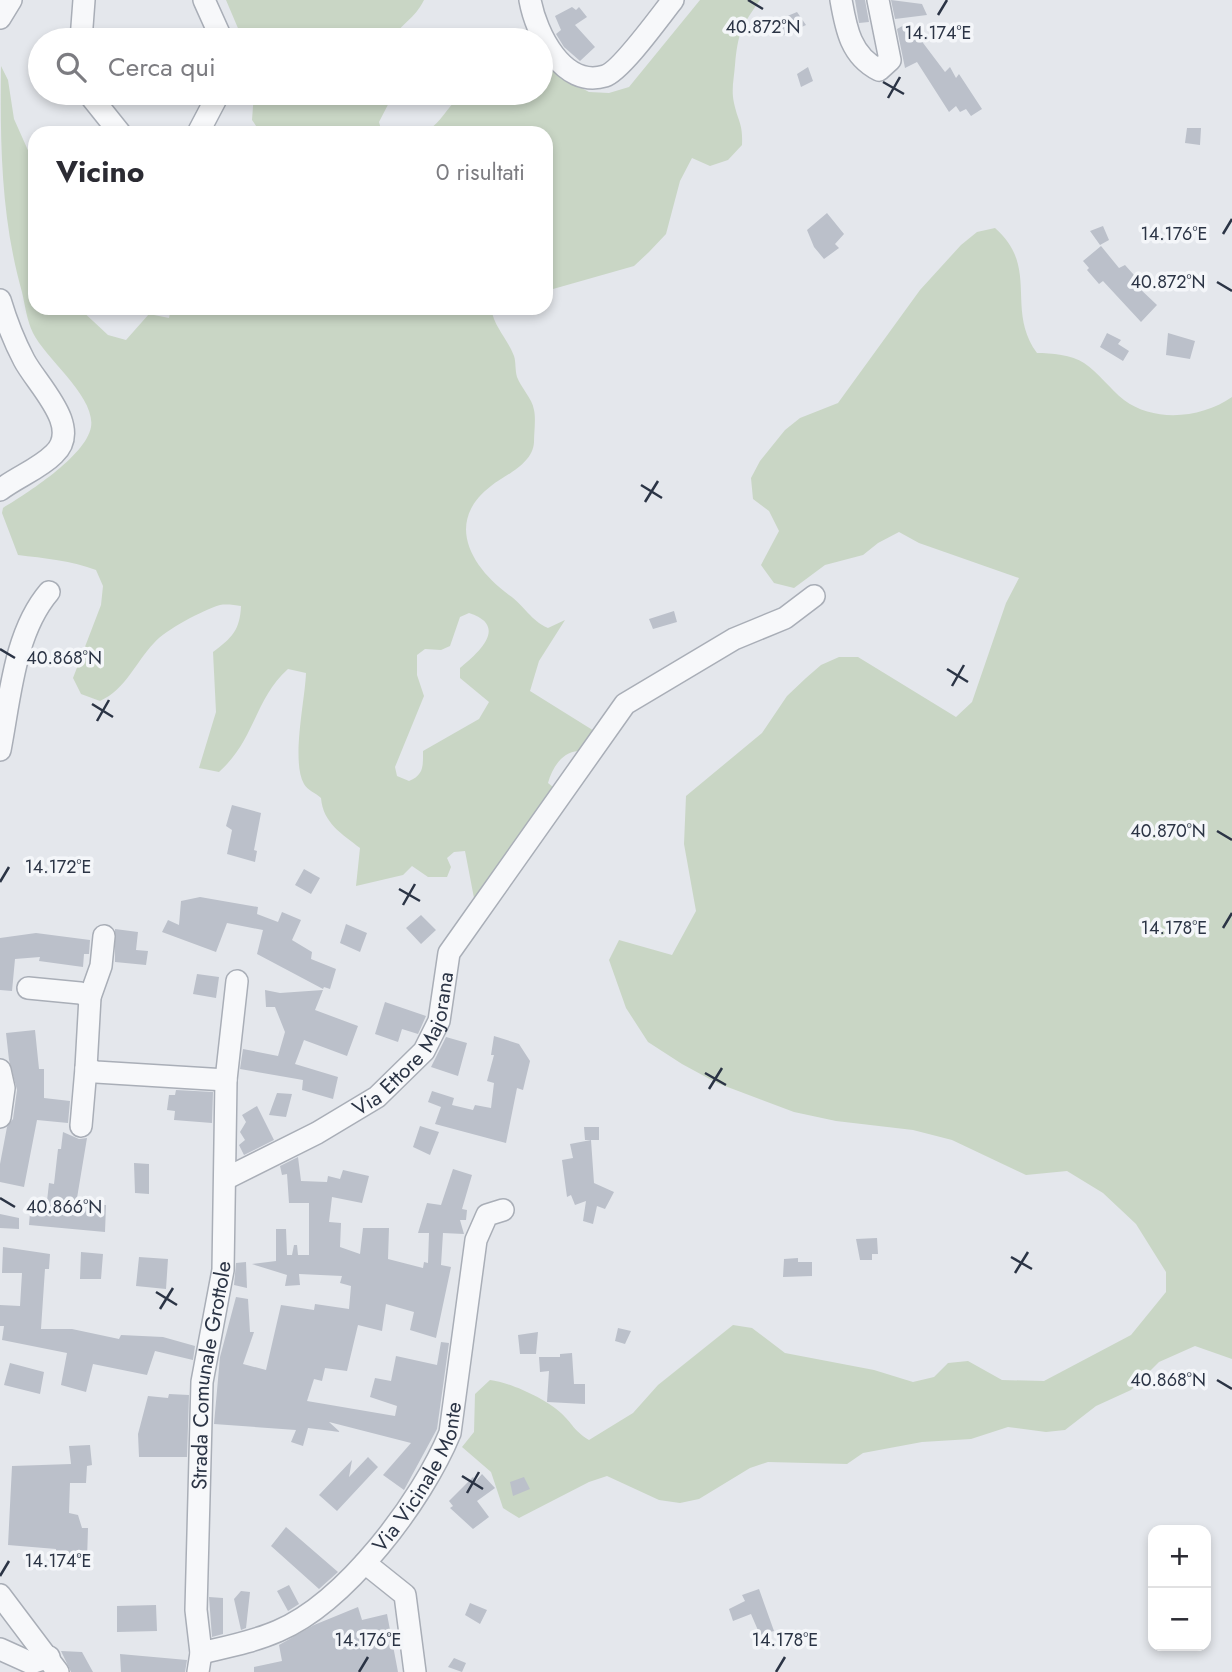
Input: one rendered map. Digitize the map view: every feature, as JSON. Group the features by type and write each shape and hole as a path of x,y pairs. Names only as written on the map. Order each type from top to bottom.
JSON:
{"street":[{"path":"0,18 11,0"},
{"path":"81,28 84,0"},
{"path":"204,0 217,28"},
{"path":"530,0 539,28"},
{"path":"553,54 569,70 584,76 606,76 621,65 673,0"},
{"path":"841,0 847,32 864,62 879,70 890,60 878,0"},
{"path":"98,105 115,126"},
{"path":"202,126 213,105"},
{"path":"0,300 24,360 56,409 63,426 64,440 55,454 0,490"},
{"path":"0,750 22,647 40,604 49,592"},
{"name":"Via Ettore Majorana","path":"225,1179 317,1133 377,1097 424,1051 439,1021 449,953 625,704 734,639 785,618 814,596"},
{"path":"81,1126 90,997 101,966 104,936"},
{"name":"Strada Comunale Grottole","path":"200,1663 196,1610 201,1395 222,1283 226,1080 237,981"},
{"path":"28,988 80,993 90,997"},
{"path":"86,1068 96,1072 226,1080"},
{"path":"0,1070 4,1088 0,1117"},
{"name":"Via Vicinale Monte","path":"200,1663 278,1631 321,1605 365,1563 407,1508 439,1459 450,1433 475,1240 487,1215 503,1210"},
{"path":"365,1563 405,1595 415,1672"},
{"path":"0,1595 54,1664"},
{"path":"0,1649 31,1663 54,1664"}],"green space":[{"path":"226,0 424,0 401,28 238,28"},
{"path":"700,0 760,0 741,31 736,54 733,93 742,145 728,160 710,166 692,158 680,181 666,234 634,266 553,289 553,126 433,126 452,105 553,105 553,67 572,83 589,92 609,93 629,87"},
{"path":"1,66 8,80 14,119 28,150 28,315 87,315 108,335 126,340 148,315 169,318 170,315 493,315 514,356 517,377 533,406 534,442 524,463 491,486 477,500 469,514 466,529 468,544 474,558 495,584 537,621 548,628 565,620 539,661 530,691 599,734 596,739 589,737 578,751 567,754 558,762 548,783 553,787 474,898 465,851 454,852 447,858 451,867 447,877 428,877 412,866 403,875 356,886 360,848 329,821 321,798 305,786 300,774 299,746 306,673 288,669 277,680 240,746 219,772 199,768 216,712 213,652 234,633 241,606 222,605 213,608 167,632 147,651 117,690 100,701 81,694 73,678 101,605 103,586 96,570 68,562 18,555 2,513 3,508 40,484 67,462 87,438 91,427 86,403 39,343 28,318 10,236 2,152","holes":["469,613 487,625 489,632 481,648 460,668 460,678 489,702 479,719 423,751 423,766 418,776 409,781 397,776 395,767 424,696 417,675 417,655 425,649 441,650 450,646 460,617"]},
{"path":"253,105 388,105 379,122 380,126 256,126 252,120"},
{"path":"995,228 1016,258 1020,273 1023,320 1037,353 1079,360 1095,371 1124,400 1150,412 1164,415 1193,413 1207,410 1232,397 1232,1359 1195,1346 1159,1362 1131,1390 1096,1406 1065,1430 1046,1432 1008,1427 971,1439 922,1442 863,1453 847,1464 768,1462 750,1468 699,1499 680,1503 659,1500 607,1476 589,1482 519,1518 503,1508 491,1472 462,1447 474,1432 475,1394 490,1380 517,1388 546,1402 589,1440 633,1413 658,1385 733,1325 752,1328 785,1353 874,1370 913,1382 934,1377 948,1363 968,1361 1002,1380 1044,1381 1131,1335 1166,1292 1166,1272 1136,1224 1103,1193 1067,1171 1026,1175 952,1140 913,1130 836,1121 794,1112 717,1083 648,1042 626,1008 609,960 619,940 672,955 696,911 684,844 686,796 762,733 787,696 821,665 839,657 858,657 956,717 972,702 1006,603 1019,578 919,543 899,532 863,555 825,565 794,588 774,583 761,565 779,531 769,511 753,499 751,478 760,461 785,430 800,418 838,403 920,290 961,245 977,232"}],"building":[{"path":"855,0 865,0 869,22 859,23"},
{"path":"891,0 922,4 927,15 895,19"},
{"path":"572,7 576,10 579,7 587,17 575,25 595,47 580,61 564,47 556,34 561,30 555,16"},
{"path":"797,12 806,25 782,36 773,22"},
{"path":"908,23 945,72 950,67 956,78 959,74 982,109 971,116 966,109 960,112 956,106 949,112 917,62 905,68 897,29"},
{"path":"808,67 813,81 801,87 797,74"},
{"path":"1187,128 1201,128 1200,145 1185,143"},
{"path":"827,213 844,234 835,244 839,248 824,259 814,247 807,230"},
{"path":"1103,226 1109,240 1100,245 1090,231"},
{"path":"1101,246 1119,268 1125,265 1142,284 1138,287 1157,305 1141,322 1103,281 1099,284 1087,270 1089,268 1083,261"},
{"path":"1107,333 1121,340 1118,344 1129,351 1123,361 1100,347"},
{"path":"1168,333 1195,341 1190,359 1166,355"},
{"path":"674,611 677,622 653,629 649,619"},
{"path":"232,805 261,813 254,850 257,851 255,862 227,854 232,830 226,826"},
{"path":"304,869 320,878 311,894 295,885"},
{"path":"200,897 258,907 257,914 278,922 282,912 301,920 292,940 312,952 311,959 336,969 330,989 323,989 257,954 263,930 227,923 216,952 162,932 168,920 179,925 181,901"},
{"path":"421,915 436,930 421,944 406,928"},
{"path":"346,924 367,933 360,952 340,943"},
{"path":"115,929 138,932 136,950 148,951 146,965 115,962"},
{"path":"36,933 90,940 89,954 84,954 83,967 39,961 40,957 15,959 12,991 0,990 0,938"},
{"path":"197,974 219,977 216,998 193,994"},
{"path":"265,990 280,993 323,990 315,1010 358,1026 347,1056 304,1040 295,1064 338,1077 333,1099 302,1090 303,1080 240,1069 243,1049 278,1056 285,1032 275,1007 266,1007"},
{"path":"385,1002 426,1016 418,1034 402,1029 398,1042 375,1034"},
{"path":"35,1030 39,1069 44,1069 44,1098 70,1101 68,1123 37,1120 24,1187 0,1182 0,1164 7,1127 13,1119 17,1090 9,1060 6,1033"},
{"path":"494,1036 519,1044 530,1061 523,1090 517,1088 506,1143 435,1124 441,1107 428,1102 432,1091 454,1098 452,1105 473,1110 475,1105 491,1108 494,1083 487,1081 494,1055 491,1055"},
{"path":"446,1037 467,1043 458,1076 431,1067"},
{"path":"176,1090 213,1092 212,1123 174,1120 175,1111 167,1110 169,1095 175,1095"},
{"path":"277,1093 292,1094 286,1117 269,1115"},
{"path":"257,1106 274,1140 244,1155 239,1145 245,1140 240,1132 246,1122 242,1115"},
{"path":"420,1126 439,1132 430,1155 413,1147"},
{"path":"584,1127 599,1127 599,1140 585,1140"},
{"path":"63,1132 79,1139 87,1138 76,1204 106,1205 105,1232 29,1225 31,1200 47,1201 49,1183 54,1184"},
{"path":"591,1140 594,1183 614,1192 605,1209 597,1206 593,1224 583,1221 586,1201 575,1205 571,1195 567,1197 562,1160 573,1158 570,1144"},
{"path":"298,1157 301,1181 327,1182 328,1176 340,1179 343,1170 369,1176 362,1203 332,1197 329,1222 341,1223 340,1247 360,1254 363,1228 389,1228 388,1259 423,1268 424,1262 428,1263 429,1233 418,1233 427,1203 441,1205 453,1169 472,1175 462,1209 467,1210 466,1220 460,1220 464,1234 443,1233 441,1265 451,1267 436,1338 410,1330 414,1312 386,1304 382,1331 358,1325 347,1371 325,1368 322,1381 314,1379 307,1401 395,1416 397,1406 370,1397 375,1378 391,1381 396,1356 437,1365 441,1342 449,1343 437,1429 404,1490 383,1475 411,1443 329,1422 340,1432 308,1428 303,1446 291,1442 296,1430 214,1424 220,1357 236,1297 248,1299 250,1332 254,1332 243,1364 266,1370 281,1305 314,1310 315,1304 349,1309 351,1286 340,1283 342,1276 299,1274 300,1285 285,1286 287,1275 252,1264 276,1261 276,1229 286,1229 287,1255 292,1255 294,1245 297,1245 298,1255 309,1255 309,1203 289,1203 287,1174 282,1175 280,1166"},
{"path":"134,1163 149,1164 149,1194 135,1193"},
{"path":"0,1214 19,1218 19,1229 0,1228"},
{"path":"877,1238 878,1254 872,1254 872,1260 860,1260 856,1239"},
{"path":"3,1247 50,1254 49,1269 45,1269 41,1329 72,1329 119,1339 121,1335 163,1337 195,1346 193,1360 155,1351 147,1375 93,1364 86,1392 61,1385 67,1353 2,1340 4,1326 0,1326 0,1305 20,1306 22,1273 2,1273"},
{"path":"81,1252 103,1254 101,1279 80,1279"},
{"path":"139,1257 168,1259 166,1289 136,1286"},
{"path":"798,1258 798,1262 812,1262 812,1276 783,1277 784,1259"},
{"path":"246,1262 247,1288 234,1285 236,1263"},
{"path":"618,1328 631,1331 625,1344 615,1341"},
{"path":"538,1332 536,1354 520,1354 518,1335"},
{"path":"572,1353 574,1384 585,1384 585,1404 547,1402 549,1371 540,1372 539,1357 560,1357 560,1354"},
{"path":"10,1363 44,1372 40,1394 4,1385"},
{"path":"169,1394 189,1395 187,1457 139,1457 138,1434 148,1396 168,1398"},
{"path":"90,1445 92,1465 87,1466 86,1483 70,1483 69,1513 78,1515 82,1528 88,1528 87,1560 56,1558 56,1549 8,1545 12,1466 71,1464 69,1446"},
{"path":"368,1457 378,1467 337,1511 319,1495 352,1460 349,1477"},
{"path":"482,1474 495,1488 477,1501 489,1517 473,1529 450,1508 453,1506 449,1501 473,1477 476,1481"},
{"path":"524,1477 530,1489 513,1496 510,1482"},
{"path":"286,1527 338,1572 319,1589 271,1546"},
{"path":"289,1585 299,1604 288,1611 277,1591"},
{"path":"759,1589 774,1631 760,1635 751,1614 733,1621 729,1609 745,1601 742,1595"},
{"path":"241,1591 250,1592 246,1628 241,1630 234,1599"},
{"path":"209,1597 223,1598 223,1634 212,1637"},
{"path":"470,1603 487,1610 480,1624 465,1615"},
{"path":"156,1605 157,1631 117,1632 117,1606"},
{"path":"358,1607 362,1620 387,1614 398,1672 254,1672 254,1667 282,1661 279,1645 314,1625"},
{"path":"61,1651 82,1652 93,1672 71,1672"},
{"path":"120,1654 187,1660 185,1672 121,1672"},
{"path":"454,1658 466,1663 462,1672 448,1667"}]}
